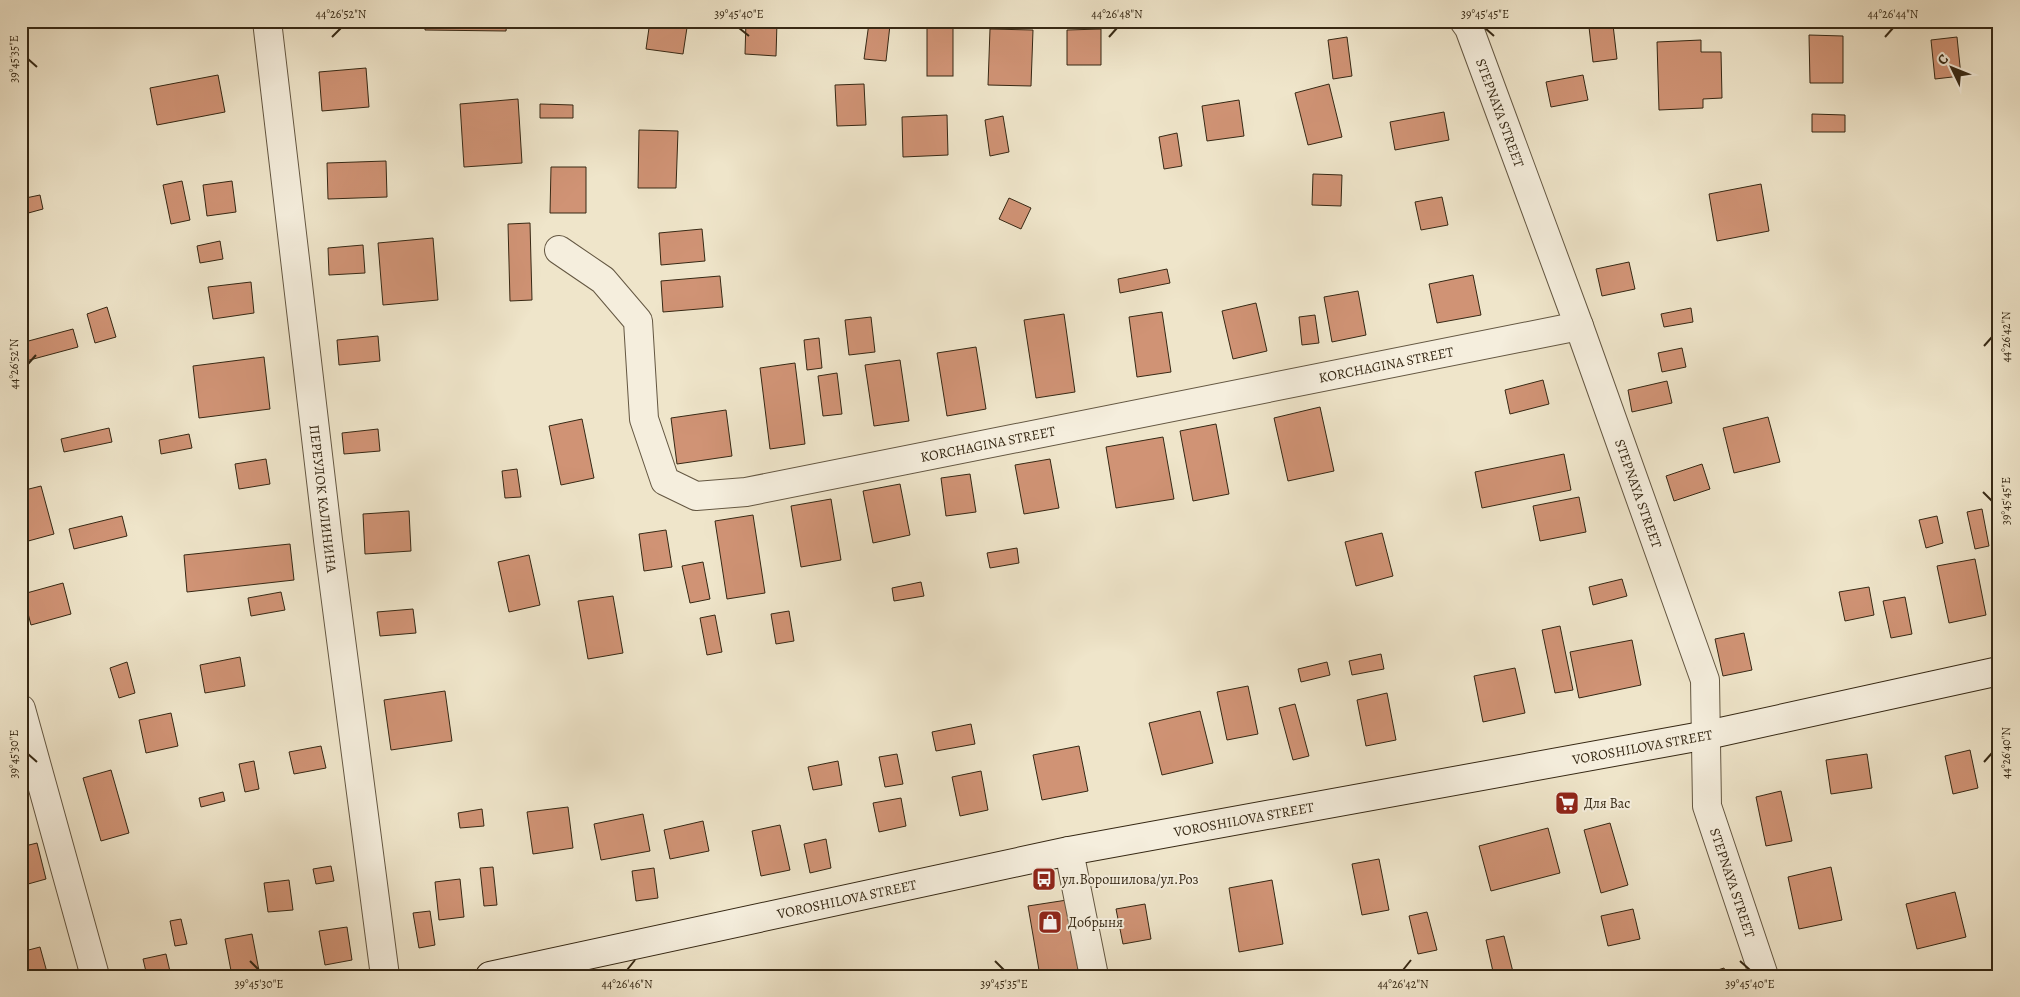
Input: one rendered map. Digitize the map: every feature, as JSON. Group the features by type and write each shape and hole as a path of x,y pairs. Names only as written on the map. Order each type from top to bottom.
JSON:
{"street":[{"name":"ПЕРЕУЛОК КАЛИНИНА","path":"267,21 328,540 384,976"},
{"name":"STEPNAYA STREET","path":"1464,21 1579,326 1705,680 1707,806 1764,976"},
{"name":"KORCHAGINA STREET","path":"559,250 603,280 638,321 644,419 664,481 696,496 746,492 1579,326"},
{"name":"VOROSHILOVA STREET","path":"490,976 1069,851 1707,735 1999,671"},
{"path":"21,709 95,976"},
{"path":"1069,851 1094,976"}],"building":[{"path":"425,21 507,21 506,31 425,30"},
{"path":"650,21 688,21 683,54 646,49"},
{"path":"746,21 777,22 776,56 745,54"},
{"path":"869,23 890,25 886,61 864,59"},
{"path":"927,25 953,25 953,76 927,76"},
{"path":"1613,25 1617,59 1593,62 1589,27"},
{"path":"990,29 1033,30 1031,86 988,85"},
{"path":"1101,29 1101,65 1067,65 1067,30"},
{"path":"1809,35 1843,36 1843,83 1810,83"},
{"path":"1347,37 1352,76 1333,79 1328,40"},
{"path":"1957,37 1961,76 1935,79 1931,40"},
{"path":"1701,40 1701,52 1721,52 1722,98 1703,99 1703,108 1659,110 1657,42"},
{"path":"366,68 369,107 322,111 319,72"},
{"path":"218,75 225,112 157,125 150,88"},
{"path":"1583,75 1588,100 1551,107 1546,82"},
{"path":"864,84 866,125 837,126 835,85"},
{"path":"1329,84 1342,137 1308,145 1295,93"},
{"path":"518,99 522,163 464,167 460,104"},
{"path":"1239,100 1244,136 1207,141 1202,106"},
{"path":"540,104 573,105 573,118 540,118"},
{"path":"1444,112 1449,140 1395,150 1390,122"},
{"path":"1812,114 1845,115 1845,132 1812,132"},
{"path":"947,115 948,155 903,157 902,117"},
{"path":"1003,116 1009,152 990,156 985,120"},
{"path":"639,130 678,131 676,188 638,188"},
{"path":"1177,133 1182,166 1164,169 1159,137"},
{"path":"386,161 387,197 328,199 327,163"},
{"path":"551,167 586,167 586,213 550,213"},
{"path":"1313,174 1342,175 1341,206 1312,205"},
{"path":"182,181 190,220 171,224 163,185"},
{"path":"232,181 236,212 207,216 203,185"},
{"path":"1761,184 1769,231 1717,241 1709,194"},
{"path":"40,195 43,209 21,215 21,199"},
{"path":"1442,197 1448,225 1421,230 1415,202"},
{"path":"1009,198 1031,208 1021,229 999,219"},
{"path":"530,223 532,300 510,301 508,224"},
{"path":"702,229 705,261 661,265 659,233"},
{"path":"433,238 438,300 383,305 378,243"},
{"path":"220,241 223,259 200,263 197,246"},
{"path":"363,245 365,273 329,275 328,248"},
{"path":"1629,262 1635,289 1602,296 1596,269"},
{"path":"1167,269 1170,283 1120,293 1118,279"},
{"path":"1473,275 1481,315 1437,323 1429,284"},
{"path":"720,276 723,307 663,312 661,281"},
{"path":"251,282 254,313 213,319 208,287"},
{"path":"1358,291 1366,335 1332,342 1324,297"},
{"path":"1256,303 1267,351 1233,359 1222,311"},
{"path":"107,307 116,337 95,343 87,314"},
{"path":"1691,308 1693,322 1664,327 1661,314"},
{"path":"1162,312 1171,372 1137,377 1129,317"},
{"path":"1064,314 1075,392 1036,398 1024,320"},
{"path":"1315,315 1319,343 1302,345 1299,317"},
{"path":"871,317 875,352 849,355 845,320"},
{"path":"73,329 78,347 26,361 21,343"},
{"path":"378,336 380,361 339,365 337,340"},
{"path":"819,338 822,368 807,370 804,340"},
{"path":"976,347 986,409 947,416 937,353"},
{"path":"1682,348 1686,367 1662,372 1658,353"},
{"path":"264,357 270,409 199,418 193,366"},
{"path":"900,360 909,421 874,426 865,365"},
{"path":"795,363 805,444 770,449 760,368"},
{"path":"837,373 842,414 823,416 818,376"},
{"path":"1543,380 1549,404 1510,414 1505,390"},
{"path":"1667,381 1672,403 1632,412 1628,390"},
{"path":"1320,407 1334,471 1288,481 1274,418"},
{"path":"726,410 732,456 677,464 671,418"},
{"path":"1768,417 1780,462 1734,473 1723,428"},
{"path":"582,419 594,478 561,485 549,426"},
{"path":"1216,424 1229,494 1193,501 1180,431"},
{"path":"109,428 112,442 64,452 61,439"},
{"path":"378,429 380,451 344,454 342,433"},
{"path":"189,434 192,448 161,454 159,440"},
{"path":"1163,437 1174,499 1116,508 1106,447"},
{"path":"1564,454 1571,490 1482,508 1475,472"},
{"path":"266,459 270,484 239,489 235,464"},
{"path":"1050,459 1059,508 1024,514 1015,465"},
{"path":"1702,464 1710,489 1674,501 1666,476"},
{"path":"517,469 521,497 505,498 502,471"},
{"path":"970,474 976,512 946,516 941,478"},
{"path":"900,484 910,535 873,543 863,491"},
{"path":"41,486 54,534 21,543 21,491"},
{"path":"1579,497 1586,532 1540,541 1533,506"},
{"path":"831,499 841,560 801,567 791,506"},
{"path":"1982,509 1989,546 1975,549 1967,512"},
{"path":"409,511 411,551 365,554 363,514"},
{"path":"753,515 765,593 727,599 715,521"},
{"path":"122,516 127,536 74,549 69,529"},
{"path":"1937,516 1943,543 1926,548 1919,520"},
{"path":"666,530 672,567 644,571 639,534"},
{"path":"1382,533 1393,576 1356,586 1345,542"},
{"path":"290,544 294,580 187,592 184,555"},
{"path":"1017,548 1019,563 990,568 987,553"},
{"path":"529,555 540,605 509,612 498,562"},
{"path":"1975,559 1986,615 1949,623 1937,566"},
{"path":"703,562 710,599 690,603 682,566"},
{"path":"1622,579 1627,596 1593,605 1589,587"},
{"path":"921,582 924,596 894,601 892,588"},
{"path":"63,583 71,614 31,625 23,594"},
{"path":"1869,587 1874,615 1845,621 1839,592"},
{"path":"281,592 285,610 251,616 248,598"},
{"path":"613,596 623,653 588,659 578,601"},
{"path":"1905,597 1912,634 1891,638 1883,601"},
{"path":"413,609 416,633 380,636 377,612"},
{"path":"789,611 794,641 776,644 771,614"},
{"path":"715,615 722,652 707,655 700,618"},
{"path":"1560,626 1573,690 1555,693 1542,630"},
{"path":"1744,633 1752,670 1723,676 1715,639"},
{"path":"1632,640 1641,685 1579,698 1570,652"},
{"path":"1381,654 1384,669 1352,675 1349,661"},
{"path":"240,657 245,686 205,693 200,665"},
{"path":"127,662 135,693 119,698 110,668"},
{"path":"1327,662 1330,675 1301,682 1298,669"},
{"path":"1515,668 1525,713 1483,722 1474,676"},
{"path":"1248,686 1258,734 1227,740 1217,692"},
{"path":"445,691 452,741 391,750 384,700"},
{"path":"1387,693 1396,740 1366,746 1357,700"},
{"path":"1295,704 1309,756 1293,760 1279,708"},
{"path":"1200,711 1213,763 1162,775 1149,723"},
{"path":"171,713 178,746 146,753 139,720"},
{"path":"971,724 975,744 936,751 932,732"},
{"path":"321,746 326,768 294,774 289,752"},
{"path":"1079,746 1088,791 1042,800 1033,755"},
{"path":"1970,750 1978,788 1953,794 1945,756"},
{"path":"897,754 903,784 885,787 879,757"},
{"path":"1867,754 1872,788 1831,794 1826,760"},
{"path":"254,761 259,789 245,792 239,764"},
{"path":"838,761 842,785 813,790 808,767"},
{"path":"111,770 129,833 101,841 83,778"},
{"path":"981,771 988,810 960,816 952,777"},
{"path":"1781,791 1792,841 1766,846 1756,797"},
{"path":"223,792 225,801 201,807 199,798"},
{"path":"901,798 906,826 879,832 873,803"},
{"path":"568,807 573,848 533,854 527,812"},
{"path":"482,809 484,826 460,828 458,813"},
{"path":"643,814 650,851 601,860 594,824"},
{"path":"703,821 709,851 670,859 664,830"},
{"path":"1610,823 1628,885 1601,893 1584,830"},
{"path":"780,825 790,870 761,876 752,831"},
{"path":"1548,828 1560,873 1491,891 1479,846"},
{"path":"826,839 831,868 810,873 804,844"},
{"path":"37,843 46,879 21,886 21,847"},
{"path":"1379,859 1389,910 1362,915 1352,864"},
{"path":"331,866 334,881 316,884 313,869"},
{"path":"493,867 497,905 484,906 480,868"},
{"path":"1831,867 1842,920 1799,929 1788,877"},
{"path":"654,868 658,898 636,901 632,871"},
{"path":"460,879 464,917 439,920 435,882"},
{"path":"289,880 293,910 268,912 264,883"},
{"path":"1272,880 1283,944 1239,952 1229,888"},
{"path":"1955,892 1966,937 1917,949 1906,904"},
{"path":"1067,900 1079,976 1040,976 1028,906"},
{"path":"1145,904 1151,939 1123,944 1116,909"},
{"path":"1633,909 1640,939 1608,946 1601,916"},
{"path":"430,911 435,945 419,948 413,913"},
{"path":"1427,912 1437,950 1418,954 1409,916"},
{"path":"181,919 187,944 175,946 170,921"},
{"path":"347,927 352,960 325,965 319,931"},
{"path":"252,934 260,976 232,976 225,939"},
{"path":"1504,936 1514,976 1494,976 1486,940"},
{"path":"40,947 48,976 21,976 21,952"},
{"path":"166,954 171,976 147,976 143,959"},
{"path":"1724,968 1727,976 1699,976"}],"place":[{"name":"Для Вас","path":"1567,803"},
{"name":"ул.Ворошилова/ул.Роз","path":"1044,879"},
{"name":"Добрыня","path":"1050,922"}]}
